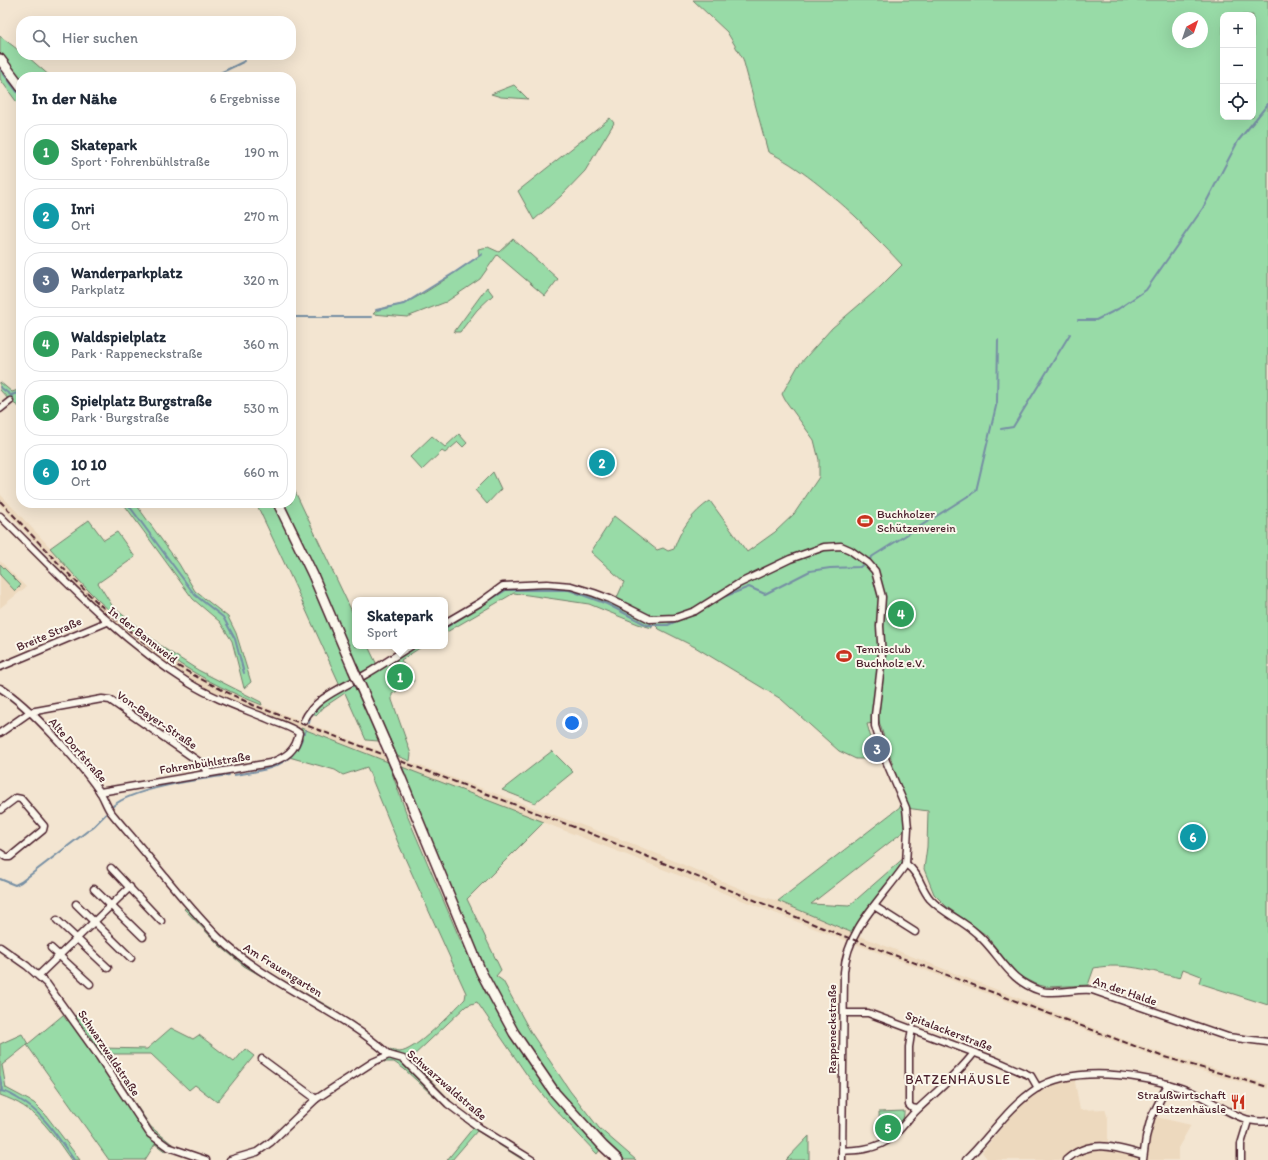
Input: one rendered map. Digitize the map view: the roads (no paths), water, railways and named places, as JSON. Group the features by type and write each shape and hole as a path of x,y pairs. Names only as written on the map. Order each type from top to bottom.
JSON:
{"main road":[{"path":"0,59 16,80"},
{"path":"280,508 313,575 400,776 490,991 522,1045 555,1093 603,1146 618,1160"}],"street":[{"path":"0,409 10,401"},
{"name":"In der Bannweid","path":"0,516 107,622 150,657 189,683 216,698 299,734"},
{"path":"448,621 481,602 502,586 547,584 571,586 610,599 650,619 675,618 695,611 738,584 790,559 824,547 841,546 867,562 875,571 882,597 880,626 882,658 875,715 876,726 886,761 906,808 908,828 906,864"},
{"name":"Breite Straße","path":"0,667 107,622"},
{"path":"304,720 312,709 331,693 352,683 406,649"},
{"name":"Alte Dorfstraße","path":"0,688 30,712 57,741 100,792 110,810 130,835"},
{"name":"Von-Bayer-Straße","path":"0,733 30,712 102,699 110,700 198,761 209,773"},
{"name":"Fohrenbühlstraße","path":"100,792 270,763 286,757 293,750 299,734"},
{"path":"0,810 16,798 20,799 44,826 43,830 10,857 6,857 0,853"},
{"name":"Am Frauengarten","path":"130,835 187,906 232,951 260,971 370,1037 390,1055"},
{"name":"Rappeneckstraße","path":"842,1160 844,972 846,953 859,928 906,864"},
{"name":"An der Halde","path":"906,864 919,876 929,897 942,910 970,927 981,937 1004,967 1026,985 1042,991 1082,988 1092,990 1228,1037 1268,1042"},
{"path":"111,868 161,920"},
{"path":"39,975 130,887"},
{"path":"94,889 143,937"},
{"path":"76,904 131,958"},
{"path":"874,906 915,932"},
{"path":"57,920 108,968"},
{"name":"Schwarzwaldstraße","path":"0,947 39,975 100,1058 150,1134 168,1147 206,1160"},
{"path":"51,948 90,984"},
{"name":"Spitalackerstraße","path":"844,1013 868,1013 912,1028 1031,1076 1038,1088"},
{"path":"912,1028 909,1047 910,1105 912,1108 917,1109"},
{"path":"842,1151 867,1149 881,1144 894,1136 917,1109 959,1072 974,1053"},
{"name":"Schwarzwaldstraße","path":"230,1160 257,1152 271,1142 316,1099 368,1065 390,1055 402,1059 448,1104 480,1128 532,1160"},
{"path":"262,1059 316,1099"},
{"path":"966,1160 1005,1116 1038,1088 1068,1076 1124,1076 1168,1084 1198,1095 1248,1121 1268,1121"},
{"path":"1066,1160 1078,1150 1093,1146 1108,1147 1143,1157 1151,1118 1168,1084"},
{"path":"1241,1160 1241,1144 1248,1121"}],"waterway":[{"path":"222,72 245,61"},
{"path":"0,69 16,90"},
{"path":"1078,320 1096,320 1118,309 1146,290 1203,208 1238,141 1268,104"},
{"path":"376,310 404,304 482,254"},
{"path":"296,317 371,317"},
{"path":"1001,429 1013,427 1070,334"},
{"path":"721,598 749,587 765,594 810,571 830,568 860,567 873,556 976,491 997,402 998,340"},
{"path":"0,387 12,396"},
{"path":"11,395 16,394"},
{"path":"131,508 195,595 223,617 235,639 244,673"},
{"path":"485,603 506,590 569,590 607,604 647,625 668,625 685,617"},
{"path":"448,626 478,607"},
{"path":"362,681 370,675"},
{"path":"337,693 357,684"},
{"path":"312,715 320,705"},
{"path":"309,723 310,718"},
{"path":"304,734 306,730"},
{"path":"234,775 255,772 283,762 297,749 302,739"},
{"path":"113,806 136,794 151,789 229,775"},
{"path":"0,879 15,885 21,882 94,826 106,814"},
{"path":"0,1077 2,1090"},
{"path":"0,1091 11,1094 35,1111 56,1134 74,1160"}],"railway":[{"path":"0,501 80,586 123,626 170,661 190,673 253,705 587,832 828,930 1161,1056 1268,1087"}],"place":[{"name":"Inri","path":"602,463"},
{"name":"Buchholzer Schützenverein","path":"865,521"},
{"name":"Waldspielplatz","path":"901,614"},
{"name":"Tennisclub Buchholz e.V.","path":"844,656"},
{"name":"Skatepark","path":"400,677"},
{"name":"Wanderparkplatz","path":"877,749"},
{"name":"10 10","path":"1193,837"},
{"name":"Straußwirtschaft Batzenhäusle","path":"1238,1102"},
{"name":"Spielplatz Burgstraße","path":"888,1128"}],"district":[{"name":"BATZENHÄUSLE","path":"958,1079"}]}
